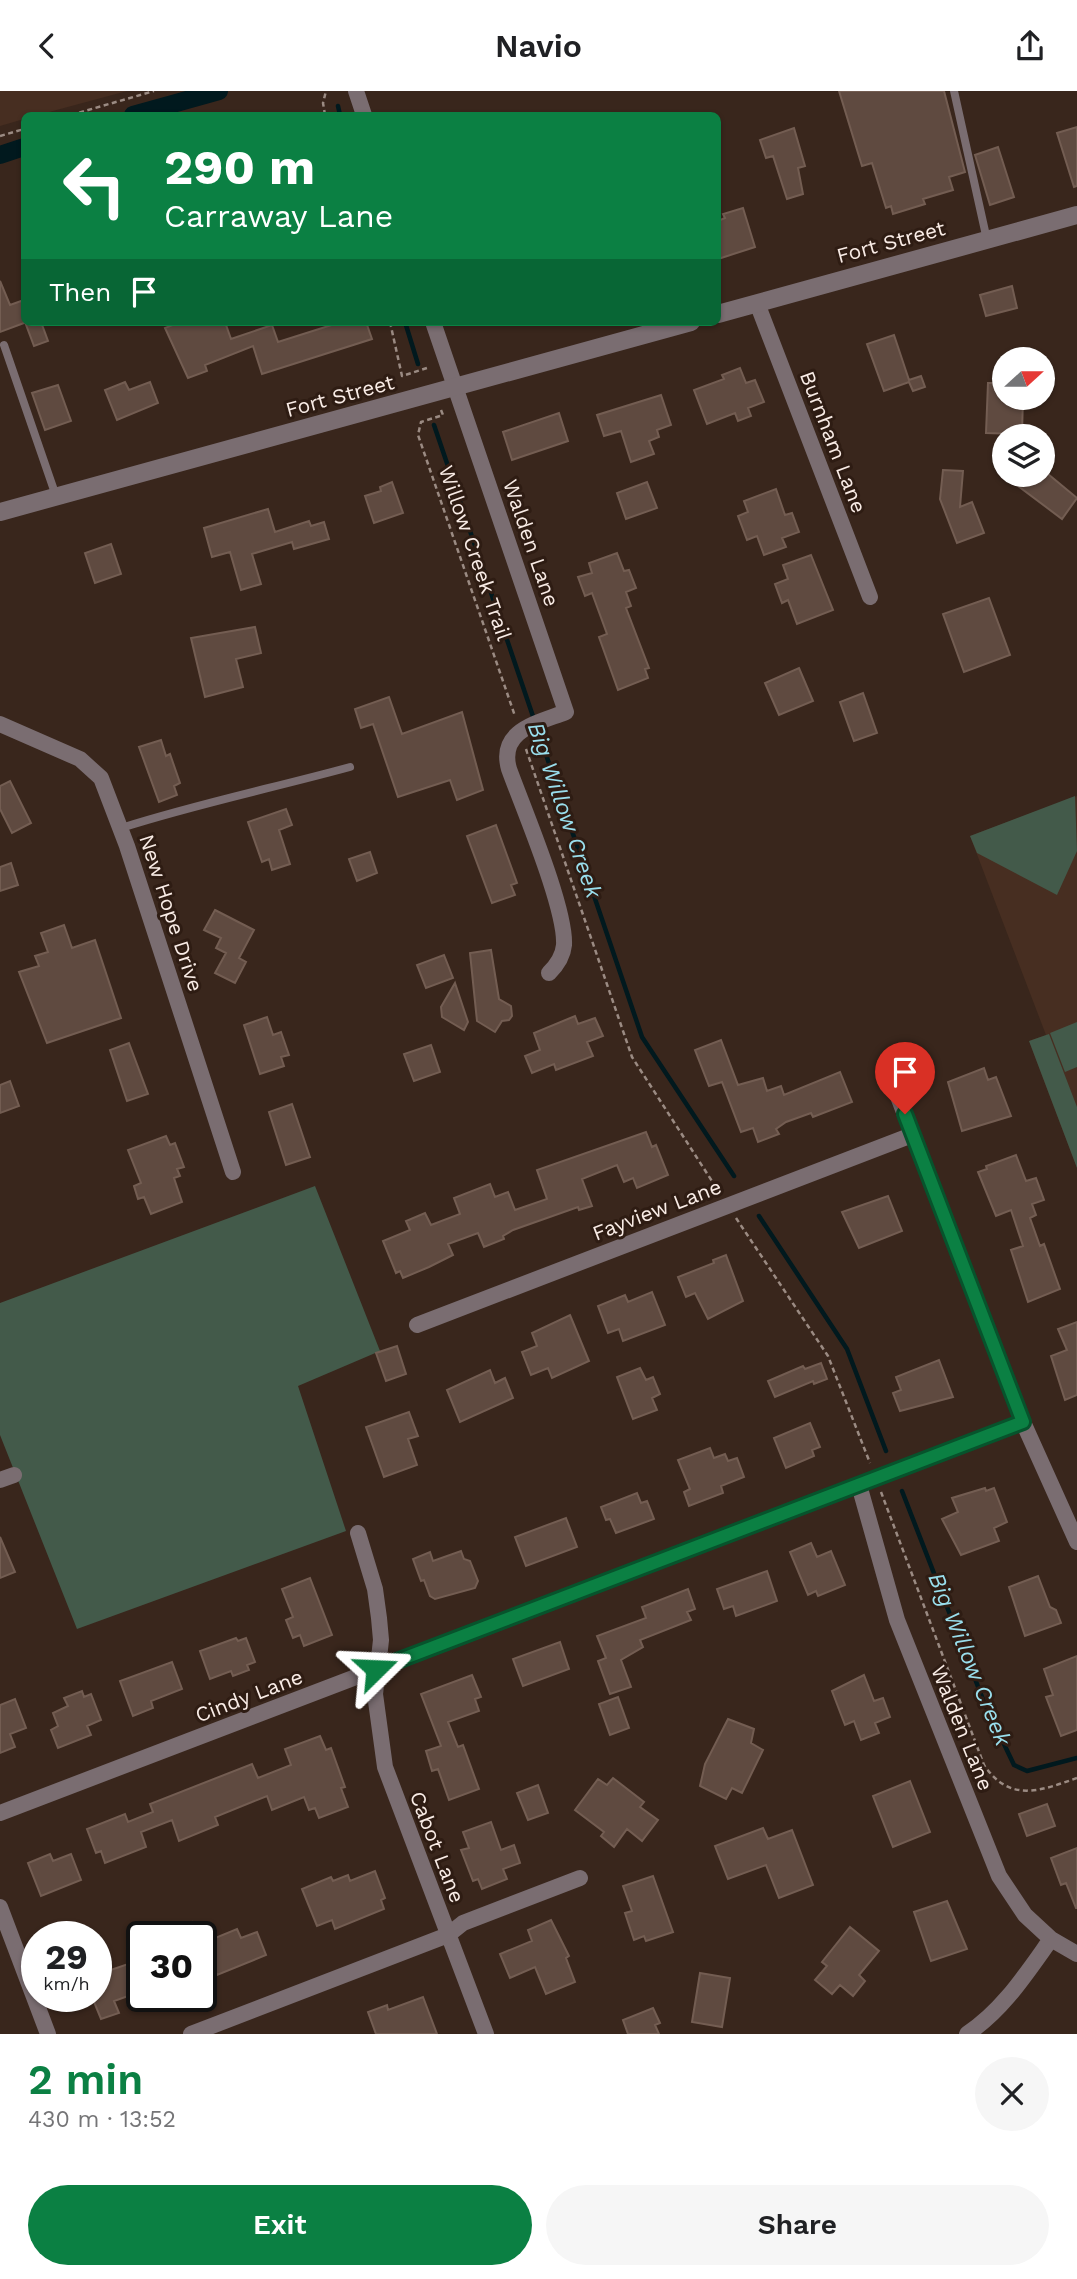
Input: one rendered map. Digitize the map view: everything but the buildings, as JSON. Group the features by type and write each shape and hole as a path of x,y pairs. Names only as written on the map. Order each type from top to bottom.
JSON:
{"street":[{"path":"356,91 363,112"},
{"name":"Fort Street","path":"721,313 1077,215"},
{"name":"Burnham Lane","path":"757,303 870,597"},
{"name":"Walden Lane","path":"434,326 561,714 520,729"},
{"name":"Fort Street","path":"0,512 456,389 677,326"},
{"name":"New Hope Drive","path":"0,724 90,765 101,778 121,828 233,1172"},
{"path":"520,729 508,744 507,761 560,917 564,947 559,962 550,973"},
{"path":"897,1094 1023,1422 1077,1542"},
{"name":"Fayview Lane","path":"417,1325 912,1135"},
{"name":"Cindy Lane","path":"0,1813 1023,1422"},
{"name":"Walden Lane","path":"859,1485 897,1620 996,1869 1025,1915 1051,1939 1077,1954"},
{"name":"Cabot Lane","path":"358,1533 375,1589 381,1640 374,1694 385,1767 486,2034"},
{"path":"191,2034 448,1935 463,1923 580,1878"},
{"path":"0,1907 48,2034"},
{"path":"967,2034 984,2023 1005,2001 1051,1939"}],"lane":[{"path":"954,91 987,240"},
{"path":"4,345 56,496"},
{"path":"121,828 216,799 257,792 349,767"}],"path":[{"path":"81,112 154,91"},
{"path":"324,112 323,103 326,91"},
{"path":"0,136 21,130"},
{"path":"391,326 402,376 431,367"},
{"name":"Willow Creek Trail","path":"442,412 443,415 421,422 418,435 632,1057 721,1196"},
{"path":"734,1214 828,1356 871,1467"},
{"path":"880,1490 984,1765 991,1776 1008,1788 1029,1792 1077,1778"}],"shaded area":[{"path":"0,91 127,91 49,112 21,112 21,120 0,126"},
{"path":"1077,796 1077,1168 1029,1041 1046,1035 970,836"}],"green space":[{"path":"1075,796 1077,851 1057,895 977,853 970,836"},
{"path":"1077,1022 1077,1067 1065,1072 1050,1033"},
{"path":"1049,1034 1077,1107 1077,1168 1029,1041"},
{"path":"315,1186 380,1351 298,1386 346,1531 77,1629 0,1435 0,1303"}],"waterway":[{"path":"144,112 219,91"},
{"name":"Big Willow Creek","path":"338,106 339,112"},
{"path":"0,155 21,148"},
{"name":"Big Willow Creek","path":"406,326 418,364"},
{"name":"Big Willow Creek","path":"434,425 642,1037 734,1176"},
{"name":"Big Willow Creek","path":"759,1216 847,1349 886,1451"},
{"name":"Big Willow Creek","path":"902,1491 984,1702 1014,1765 1027,1771 1077,1758"}],"route":[{"path":"376,1669 1023,1422 905,1114"}]}
